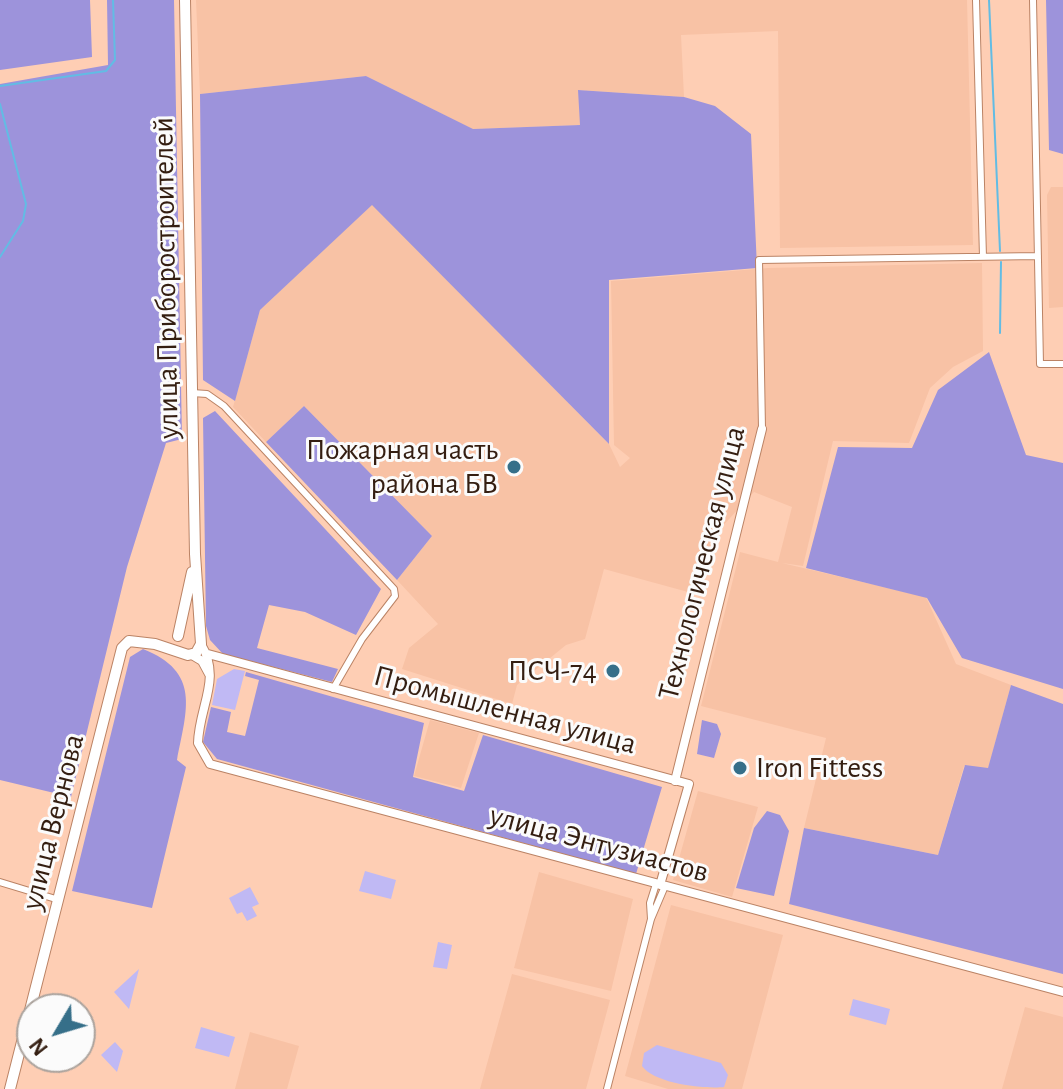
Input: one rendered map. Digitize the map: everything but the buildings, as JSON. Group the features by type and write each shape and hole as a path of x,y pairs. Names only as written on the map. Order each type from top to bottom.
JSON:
{"main road":[{"name":"улица Приборостроителей","path":"185,0 195,554 200,640"},
{"name":"улица Приборостроителей","path":"178,637 195,554"},
{"name":"улица Вернова","path":"10,1089 122,648 133,641 155,644 191,631 200,640"},
{"path":"178,637 179,651"},
{"path":"155,644 192,655 200,640"}],"street":[{"path":"976,0 983,257 1038,256"},
{"path":"1033,0 1040,364 1063,364"},
{"name":"Технологическая улица","path":"675,781 762,429 759,260 983,257"},
{"path":"192,393 207,394 224,406 394,589 395,596 362,639 333,689"},
{"path":"200,640 208,654"},
{"name":"Промышленная улица","path":"208,654 675,781"},
{"name":"улица Энтузиастов","path":"208,654 210,679 198,743 210,764 1063,992"},
{"path":"192,655 206,665 210,679"},
{"path":"607,1089 689,784 675,781"},
{"path":"0,882 59,900"}],"shaded area":[{"path":"0,0 90,0 92,57 0,70"},
{"path":"107,0 174,0 182,439 166,443 127,567 71,797 0,780 0,84 108,65"},
{"path":"196,0 967,0 973,245 780,248 778,31 681,35 684,97 579,90 581,125 472,129 366,76 200,94"},
{"path":"1046,0 1063,0 1063,154 1049,150"},
{"path":"366,76 473,129 580,125 578,90 684,97 715,106 751,134 757,268 609,280 609,444 372,205 260,310 235,401 203,380 200,94"},
{"path":"1051,187 1063,187 1063,307 1049,308 1047,195"},
{"path":"372,204 609,444 620,467 630,458 614,445 611,281 768,268 982,263 983,351 953,367 930,388 909,443 833,441 803,566 782,563 926,597 956,664 1011,685 988,769 964,766 938,855 804,828 826,738 701,706 740,552 778,562 792,507 754,492 718,531 699,595 604,569 585,639 566,645 517,685 512,704 402,669 409,648 438,624 397,580 432,536 304,406 266,442 233,407 260,310"},
{"path":"989,352 1026,455 1063,463 1063,689 962,658 927,598 806,568 838,447 912,448 938,390"},
{"path":"304,406 432,536 397,580 266,442"},
{"path":"215,411 381,589 356,635 305,612 269,605 257,648 338,669 332,682 223,654 210,640 206,626 203,418"},
{"path":"143,649 162,658 174,669 186,694 177,760 186,767 152,908 72,891 130,657"},
{"path":"234,669 245,671 235,710 212,705 217,679"},
{"path":"246,672 424,723 413,777 464,791 483,735 662,787 636,874 217,759 203,742 211,707 231,712 227,732 245,736 259,680 245,676"},
{"path":"1011,685 1063,704 1063,974 789,904 804,828 938,855 965,765 988,768"},
{"path":"430,720 479,733 461,788 414,776"},
{"path":"702,720 717,724 721,734 714,758 697,754"},
{"path":"698,791 758,807 732,897 673,880"},
{"path":"767,811 780,815 789,831 774,896 736,888 754,828"},
{"path":"365,871 396,880 391,899 359,891"},
{"path":"539,872 633,899 611,991 514,968"},
{"path":"250,887 259,904 252,907 257,916 247,921 242,912 237,914 229,898"},
{"path":"671,905 783,935 742,1089 668,1089 625,1076"},
{"path":"438,942 452,945 447,969 433,967"},
{"path":"139,969 129,1009 114,992"},
{"path":"512,974 610,1000 586,1089 480,1089"},
{"path":"853,999 890,1009 886,1025 849,1015"},
{"path":"1025,1007 1063,1017 1063,1089 1002,1089"},
{"path":"201,1027 235,1037 229,1057 195,1048"},
{"path":"250,1032 299,1046 287,1089 235,1089"},
{"path":"115,1042 123,1051 117,1072 101,1055"},
{"path":"657,1045 721,1063 728,1075 724,1087 680,1084 648,1072 642,1066 644,1053"}],"waterway":[{"path":"0,86 106,71 115,60 113,0"},
{"path":"989,0 1000,251"},
{"path":"0,104 26,204 23,221 0,257"},
{"path":"1000,333 1001,262"}],"place":[{"name":"Пожарная часть района БВ","path":"514,467"},
{"name":"ПСЧ-74","path":"613,671"},
{"name":"Iron Fittess","path":"740,768"}]}
